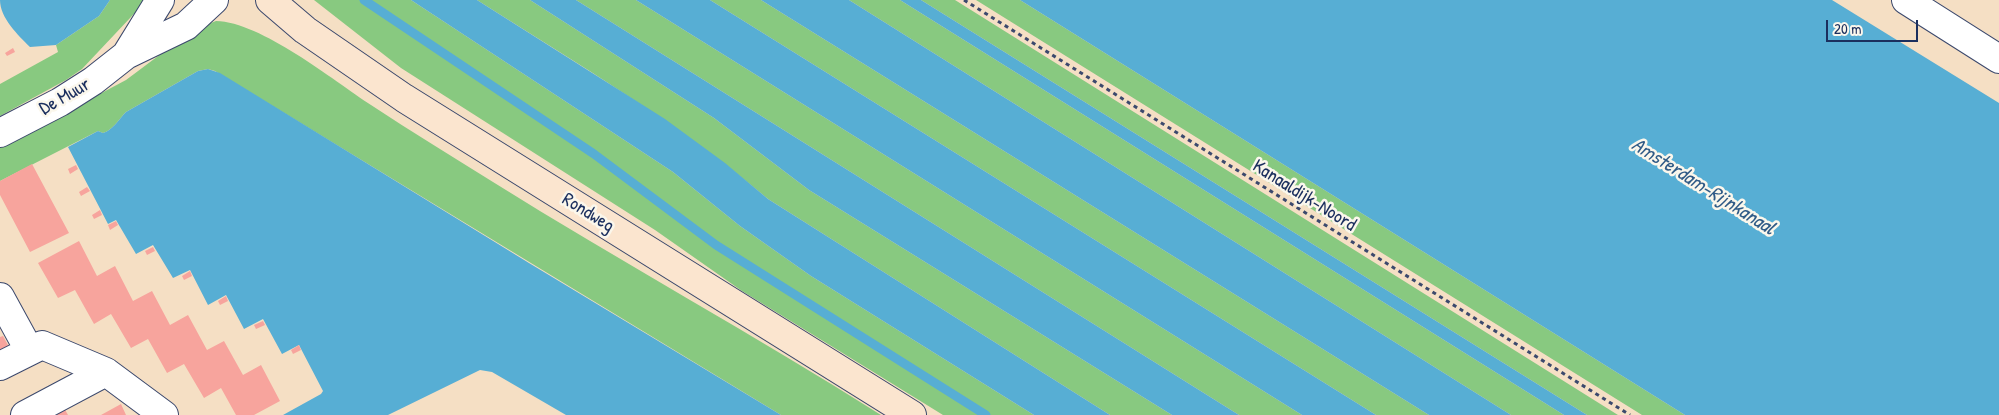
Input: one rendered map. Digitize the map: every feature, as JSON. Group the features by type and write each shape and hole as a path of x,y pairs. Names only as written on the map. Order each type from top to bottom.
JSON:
{"main road":[{"name":"Rondweg","path":"270,0 306,30 404,98 912,415"}],"street":[{"name":"De Muur","path":"126,55 160,0"},
{"name":"De Muur","path":"0,134 93,82 126,55 186,26 214,0"},
{"path":"1906,0 1999,59"},
{"path":"0,297 29,350"},
{"path":"0,366 42,344 106,372 164,415"},
{"path":"25,415 106,372"}],"path":[{"name":"Kanaaldijk-Noord","path":"964,0 1630,415"}],"green space":[{"path":"110,0 147,0 82,69 66,80 0,116 0,84 58,52 56,45 99,16"},
{"path":"314,0 411,0 673,172 740,226 811,276 1034,415 943,415 742,291 655,230 401,68"},
{"path":"477,0 530,0 714,118 809,190 1172,415 1110,415 768,199 734,171 662,119"},
{"path":"576,0 636,0 1302,415 1239,415"},
{"path":"710,0 761,0 1429,415 1376,415"},
{"path":"849,0 900,0 1564,415 1511,415"},
{"path":"921,0 955,0 1618,415 1587,415"},
{"path":"976,0 1020,0 1685,415 1642,415"},
{"path":"216,21 234,24 275,41 386,115 493,182 881,415 781,415 215,71 208,69 198,71 126,112 106,132 98,131 0,181 0,147 126,80 193,30"}],"water":[{"path":"0,0 110,0 99,16 56,45 30,47 6,20"},
{"path":"411,0 477,0 665,119 725,163 768,199 1110,415 1034,415 811,276 740,226 673,172"},
{"path":"530,0 576,0 1239,415 1172,415 809,190 714,118"},
{"path":"636,0 710,0 1376,415 1302,415"},
{"path":"761,0 849,0 1511,415 1429,415"},
{"path":"900,0 921,0 1587,415 1564,415"},
{"name":"Amsterdam-Rijnkanaal","path":"1020,0 1832,0 1999,103 1999,415 1685,415"},
{"path":"208,69 220,73 781,415 566,415 492,372 480,370 388,415 283,415 321,394 323,391 299,345 282,354 263,319 244,329 226,295 208,305 190,270 173,278 153,245 136,254 116,220 108,224 68,147 98,131 106,132 126,112 198,71"}],"building":[{"path":"13,48 15,52 7,56 5,53"},
{"path":"32,164 69,233 30,252 0,195 0,181"},
{"path":"76,165 78,169 70,174 68,169"},
{"path":"87,187 90,191 81,196 79,192"},
{"path":"100,210 102,215 94,219 92,215"},
{"path":"116,221 118,225 110,230 108,225"},
{"path":"79,241 97,276 115,266 133,301 152,291 170,325 188,315 207,350 224,341 243,375 261,365 280,401 254,415 236,415 221,388 204,398 184,364 167,373 148,339 131,348 111,314 94,324 75,290 58,298 38,263"},
{"path":"153,247 155,251 147,255 145,251"},
{"path":"190,271 192,276 184,280 182,276"},
{"path":"226,296 228,301 220,305 218,301"},
{"path":"263,321 265,325 256,329 254,325"},
{"path":"3,336 9,347 0,352 0,337"},
{"path":"299,345 301,350 293,354 291,350"},
{"path":"121,404 126,415 101,415"},
{"path":"63,406 68,415 56,415 54,411"}],"waterway":[{"path":"364,0 594,154 716,245 986,415"}]}
